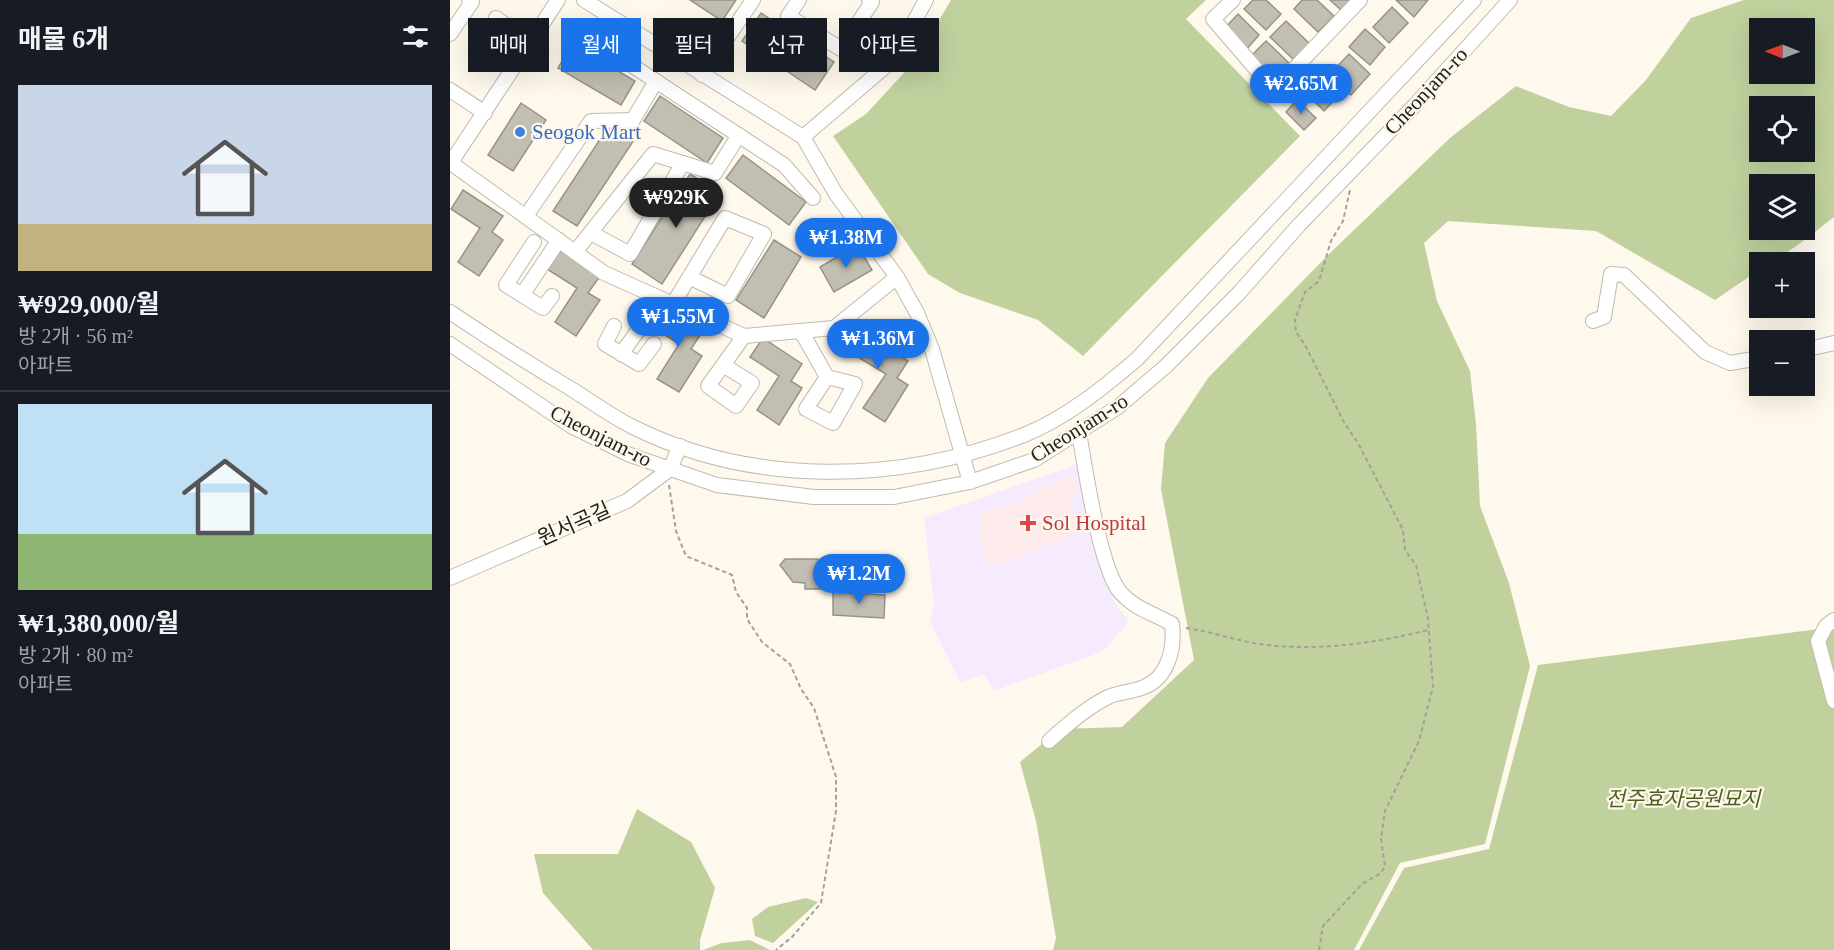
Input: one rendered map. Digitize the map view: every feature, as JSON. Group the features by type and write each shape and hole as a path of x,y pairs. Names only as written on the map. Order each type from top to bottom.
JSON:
{"street":[{"path":"450,34 471,2 469,0"},
{"path":"547,18 558,0"},
{"path":"584,0 803,137 836,194 897,277 917,313 932,350 964,453 970,482"},
{"path":"702,75 753,0"},
{"path":"798,0 788,16 841,49 872,2 869,0"},
{"path":"803,137 893,60 926,0"},
{"path":"1233,0 1213,19 1274,90 1360,0"},
{"name":"Cheonjam-ro","path":"450,312 630,426 680,446 748,465 810,472 903,468 964,453 1026,434 1102,389 1137,359 1474,0"},
{"name":"Cheonjam-ro","path":"450,344 571,426 668,471 717,485 814,497 894,496 970,482 1034,459 1079,433 1118,407 1166,366 1239,293 1299,225 1510,0"},
{"path":"641,71 784,165 813,198"},
{"path":"512,72 450,164 604,273 744,336 834,328 897,277"},
{"path":"526,216 591,121 633,120 656,81"},
{"path":"452,96 485,112"},
{"path":"575,252 653,154 715,173 739,135"},
{"path":"591,232 630,254 683,163"},
{"path":"621,354 689,277 725,218 764,234 728,296 689,277"},
{"path":"522,295 559,240"},
{"path":"534,242 506,285 543,308 552,296"},
{"path":"1593,321 1604,317 1611,274 1624,275 1705,352 1730,363 1749,360"},
{"path":"614,326 605,344 639,364 654,344"},
{"path":"801,331 827,377"},
{"path":"723,365 744,336"},
{"path":"1815,347 1834,343"},
{"path":"1049,741 1068,723 1110,697 1146,687 1160,677 1171,653 1172,624 1141,609 1121,593 1112,579 1093,509 1079,433"},
{"path":"668,471 680,446"},
{"name":"원서곡길","path":"450,578 627,501 668,471"},
{"path":"1834,620 1826,626 1818,641 1834,701"}],"path":[{"path":"1319,950 1323,926 1362,884 1381,873 1385,866 1381,839 1384,811 1419,741 1433,687 1428,630 1416,565 1405,550 1403,530 1296,332 1295,320 1305,292 1319,281 1331,241 1343,221 1350,195 1349,174"},
{"path":"668,471 676,531 686,556 732,575 736,592 747,608 747,619 762,642 790,664 801,689 814,708 836,777 836,811 820,903 792,937 776,950"},
{"path":"1178,627 1208,631 1226,639 1269,645 1335,647 1428,630"}],"shaded area":[{"path":"1078,464 1115,604 1129,621 1104,651 994,691 984,675 960,682 930,622 934,604 924,518"},
{"name":"Sol Hospital","path":"1072,476 1079,495 1068,499 1080,534 989,567 977,533 983,530 978,515 1035,495 1034,490"}],"green space":[{"path":"951,0 1206,0 1186,19 1300,136 1083,356 1038,320 960,293 928,274 833,136 866,114 905,72 939,72 939,20"},
{"path":"1744,0 1834,0 1834,217 1815,232 1815,174 1749,174 1749,240 1804,240 1786,252 1749,252 1749,277 1715,300 1596,231 1448,221 1424,243 1437,301 1470,371 1476,424 1480,506 1509,583 1530,666 1485,844 1400,863 1354,950 1053,950 1056,938 1036,821 1020,762 1060,729 1122,727 1194,660 1161,489 1165,443 1208,378 1329,254 1450,138 1516,86 1569,107 1611,116 1646,80 1691,18"},
{"name":"전주효자공원묘지","path":"1834,627 1834,950 1359,950 1404,868 1489,849 1538,665"},
{"path":"637,809 691,842 715,888 700,940 700,950 593,950 543,893 534,854 618,854"},
{"path":"806,898 818,902 773,943 755,936 752,919 768,907"},
{"path":"750,940 770,950 703,950 722,943"}],"building":[{"path":"690,0 736,0 724,18 717,18"},
{"path":"1253,0 1266,0 1281,14 1266,30 1244,9"},
{"path":"1302,0 1317,0 1334,16 1318,32 1294,9"},
{"path":"1330,0 1350,0 1341,10"},
{"path":"1396,0 1428,0 1414,17"},
{"path":"1392,7 1408,23 1389,43 1373,27"},
{"path":"761,13 768,18 758,18"},
{"path":"1238,14 1259,35 1245,51 1223,30"},
{"path":"1286,21 1310,44 1294,60 1270,37"},
{"path":"1365,29 1385,47 1370,65 1349,47"},
{"path":"1266,41 1290,64 1275,80 1250,57"},
{"path":"1349,54 1370,74 1351,95 1329,75"},
{"path":"827,57 834,62 815,90 788,72 827,72"},
{"path":"565,72 620,72 635,81 621,105"},
{"path":"1319,75 1339,95 1324,111 1304,91"},
{"path":"660,96 723,138 707,163 644,121"},
{"path":"1297,100 1316,118 1304,130 1286,112"},
{"path":"521,103 546,120 513,171 488,155"},
{"path":"610,124 634,140 577,226 553,211"},
{"path":"743,155 806,202 789,225 726,178"},
{"path":"690,174 720,193 662,284 632,264"},
{"path":"463,190 503,216 492,232 503,240 479,276 458,262 480,228 451,209"},
{"path":"774,240 801,257 764,318 736,300"},
{"path":"857,245 872,270 834,292 820,267"},
{"path":"560,250 600,276 588,293 600,300 576,336 555,322 577,288 547,269"},
{"path":"663,306 702,332 691,349 702,356 679,392 657,379 679,344 650,325"},
{"path":"850,324 908,361 897,378 908,385 885,422 863,408 886,374 838,345"},
{"path":"763,338 802,364 791,381 802,388 779,425 757,410 779,376 750,357"},
{"path":"785,559 818,559 819,565 848,565 846,589 805,589 805,583 793,582 780,565"},
{"path":"833,592 885,595 884,618 833,615"}],"place":[{"name":"Seogok Mart","path":"520,132"},
{"name":"Sol Hospital","path":"1028,523"}]}
